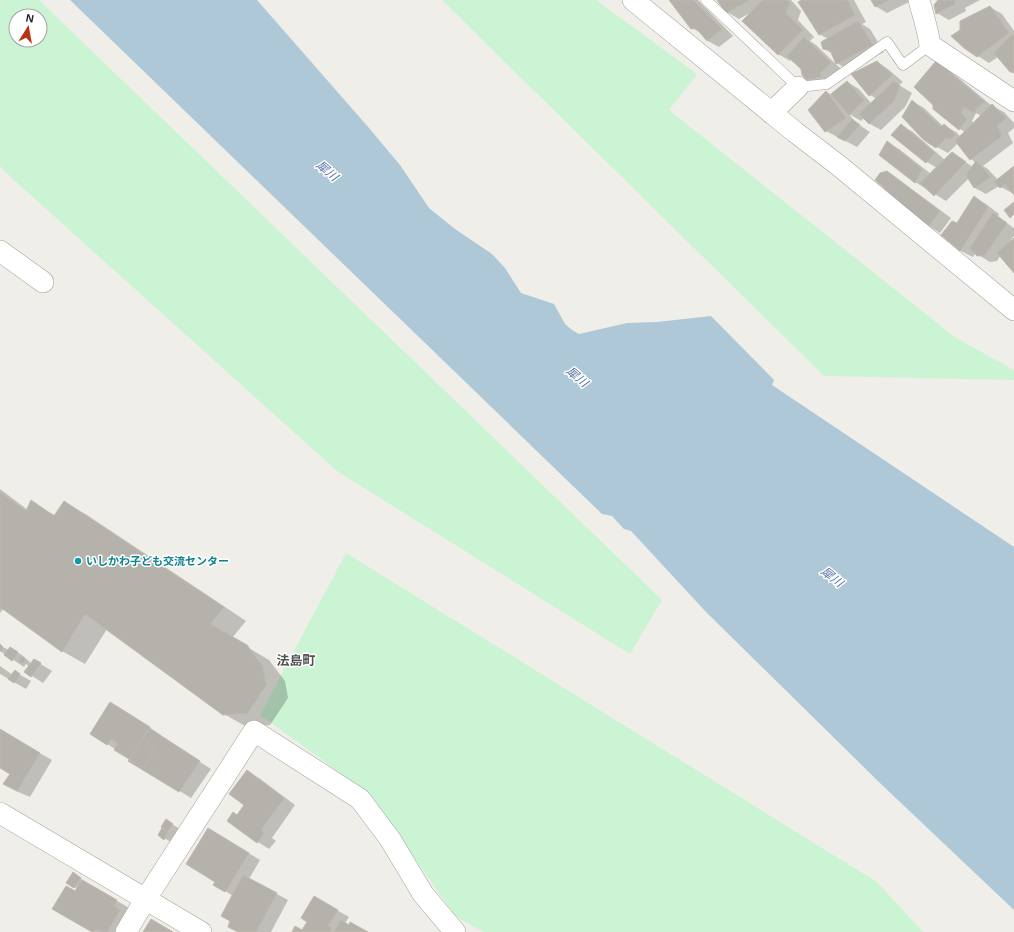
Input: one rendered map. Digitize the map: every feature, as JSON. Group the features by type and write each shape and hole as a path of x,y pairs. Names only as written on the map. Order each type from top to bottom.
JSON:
{"street":[{"path":"633,0 771,113 843,169 1014,310"},
{"path":"919,0 924,23 928,30 930,45 1014,101"},
{"path":"771,113 798,87"},
{"path":"0,251 42,282"},
{"path":"126,932 254,731 360,799 390,839 423,894 455,932"},
{"path":"0,813 201,932"}],"lane":[{"path":"706,0 798,87 827,84 887,42 903,65 930,45"}],"green space":[{"path":"0,0 39,0 47,8 8,8 8,48 48,48 48,9 662,600 630,654 337,471 0,166"},
{"path":"442,0 596,0 697,74 669,110 956,338 1014,370 1014,380 824,376"},
{"path":"346,553 877,882 923,932 484,932 455,916 378,806 324,761 260,715"}],"water":[{"name":"犀川","path":"70,0 257,0 400,165 429,208 455,229 492,254 505,268 521,293 554,304 565,324 572,330 579,334 627,323 657,322 711,316 774,380 772,385 1014,547 1014,910 881,784 707,613 631,531 624,529 612,516 602,514"}],"building":[{"path":"669,0 693,0 722,29 707,41 696,28 691,29"},
{"path":"717,0 750,0 726,13"},
{"path":"763,0 787,0 790,3 786,13 803,30 778,55 742,21"},
{"path":"802,0 847,0 855,15 819,35 798,2"},
{"path":"871,0 889,0 875,7"},
{"path":"938,0 956,0 954,1 955,4 936,14 934,5"},
{"path":"990,6 1009,33 977,57 951,36 960,30 960,21"},
{"path":"858,21 873,45 836,64 830,50 823,49 821,42"},
{"path":"1012,34 1014,36 1014,72 1010,72 994,53"},
{"path":"804,37 831,63 820,73 821,77 806,80 802,75 801,69 787,56"},
{"path":"877,61 892,75 869,96 851,74"},
{"path":"936,61 985,102 977,108 974,113 964,107 961,113 967,119 959,130 933,109 933,105 914,87"},
{"path":"847,81 864,100 849,115 831,94"},
{"path":"894,81 900,86 894,101 869,124 859,114"},
{"path":"826,91 846,118 825,132 808,110"},
{"path":"912,100 941,127 944,124 955,134 951,139 946,138 936,148 924,140 902,117"},
{"path":"992,104 1006,118 997,126 1002,136 970,160 955,141"},
{"path":"852,119 860,125 845,141 837,137"},
{"path":"901,124 935,153 926,163 891,135"},
{"path":"887,141 922,169 915,183 879,155"},
{"path":"952,152 966,162 934,196 920,183"},
{"path":"976,161 991,177 974,188 966,175"},
{"path":"1014,166 1014,195 1005,184 1000,188 994,182"},
{"path":"887,171 940,211 928,227 875,180 880,173"},
{"path":"974,196 988,207 960,251 941,235 952,221 957,223"},
{"path":"1014,202 1014,214 1010,218 1004,210"},
{"path":"993,213 1007,223 985,255 977,256 970,248"},
{"path":"1014,238 1014,273 997,253"},
{"name":"いしかわ子ども交流センター","path":"0,492 26,511 31,500 54,516 64,501 224,607 210,624 247,645 263,667 266,685 248,713 223,715 85,614 62,652 0,607"},
{"path":"0,644 3,647 1,651 0,651"},
{"path":"10,647 18,652 12,661 4,655"},
{"path":"22,657 25,660 22,663 19,660"},
{"path":"34,659 41,663 31,677 24,672"},
{"path":"15,670 20,674 14,683 8,679"},
{"path":"110,702 150,727 143,739 156,748 144,768 114,750 118,744 111,739 107,745 90,734"},
{"path":"149,728 200,761 179,792 128,761"},
{"path":"0,729 40,753 17,791 3,784 10,774 0,768"},
{"path":"247,770 284,798 261,830 264,833 257,843 227,821 233,812 237,815 244,805 229,794"},
{"path":"166,819 173,824 168,831 161,827"},
{"path":"162,828 168,832 164,840 158,835"},
{"path":"208,828 249,853 225,892 213,885 215,882 186,864"},
{"path":"73,872 81,878 74,888 66,883"},
{"path":"243,875 277,893 256,932 238,932 228,927 230,921 221,916"},
{"path":"82,880 117,900 114,906 120,910 107,932 102,932 96,929 92,932 52,909 66,886 75,891"},
{"path":"314,896 338,910 328,926 332,928 330,932 292,932 295,926 302,930 307,922 301,918"},
{"path":"151,919 173,932 143,932"},
{"path":"341,920 349,925 350,922 368,932 334,932"}],"place":[{"name":"いしかわ子ども交流センター","path":"78,561"}],"district":[{"name":"法島町","path":"296,660"}]}
